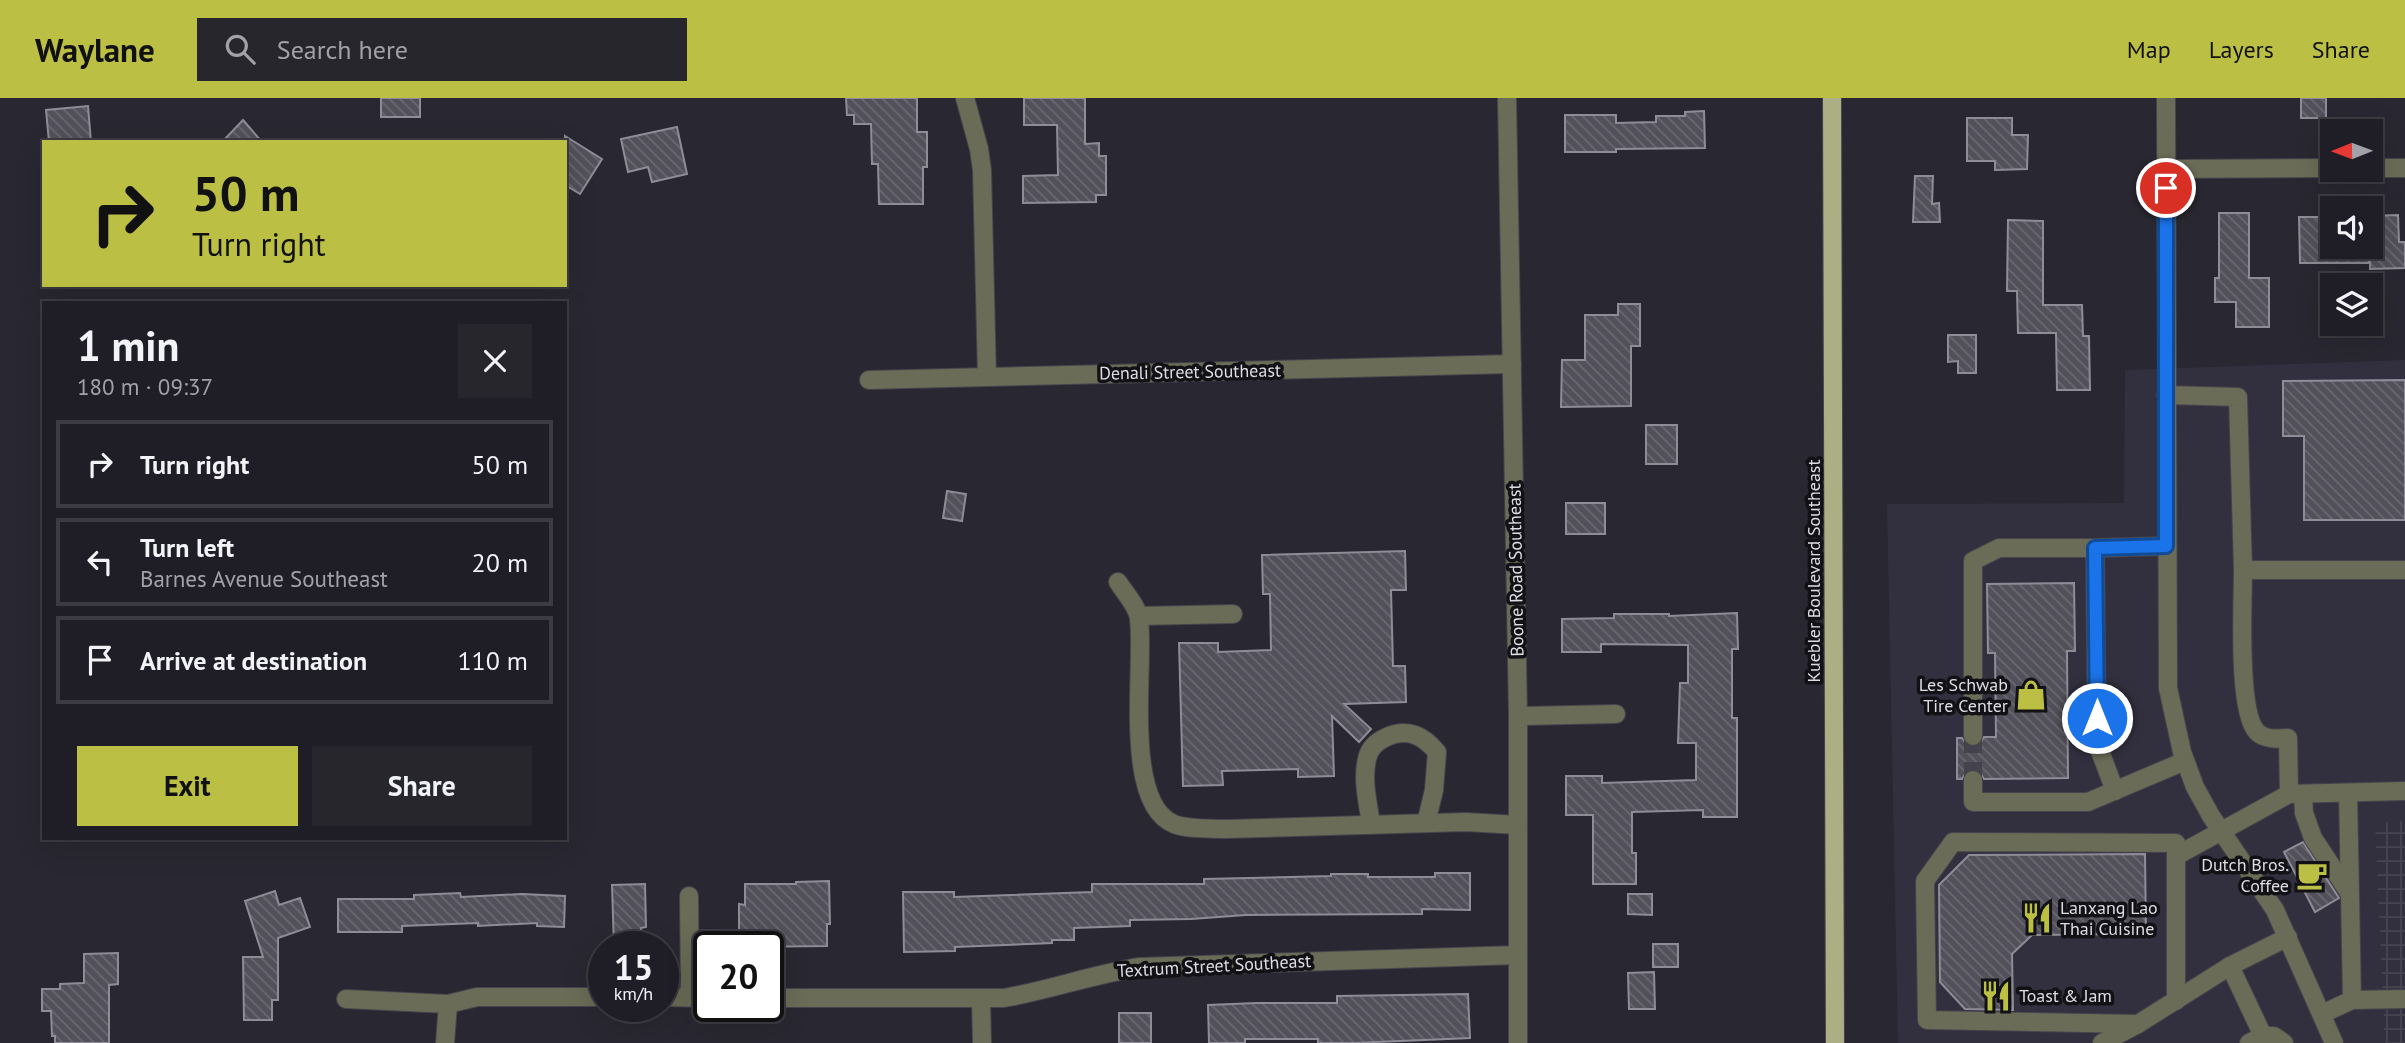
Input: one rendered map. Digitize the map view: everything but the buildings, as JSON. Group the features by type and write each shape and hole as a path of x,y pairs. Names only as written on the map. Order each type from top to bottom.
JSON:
{"main road":[{"name":"Kuebler Boulevard Southeast","path":"1832,98 1835,1043"}],"street":[{"path":"965,98 979,149 988,377"},
{"name":"Boone Road Southeast","path":"1507,98 1518,716 1518,1043"},
{"path":"2166,98 2168,688 2185,761 2195,787 2276,910 2334,1043"},
{"path":"2166,169 2320,168"},
{"path":"2384,168 2405,168"},
{"name":"Denali Street Southeast","path":"869,380 1512,364"},
{"path":"2166,395 2238,397 2243,674 2250,720 2259,734 2288,738 2296,794 2314,838 2350,894"},
{"path":"1973,736 1973,561 1999,548 2166,546"},
{"path":"2095,548 2097,743 2115,791"},
{"path":"2243,570 2405,570"},
{"path":"1118,582 1139,616 1140,752 1143,778 1151,801 1162,816 1172,823 1190,828 1466,822 1518,825"},
{"path":"1139,616 1233,614"},
{"path":"1518,716 1616,714"},
{"path":"1371,824 1365,775 1367,755 1381,739 1397,733 1414,734 1428,742 1437,752 1434,790 1426,823"},
{"path":"1973,780 1973,803 2088,802 2185,761"},
{"path":"2176,856 2221,830 2296,794 2405,791"},
{"path":"2348,793 2352,1000"},
{"path":"2138,1024 1927,1020 1925,881 1953,842 2176,843 2176,1001"},
{"path":"679,998 690,998 690,896"},
{"path":"2096,1024 2104,1042 2138,1024 2230,966 2288,937"},
{"name":"Textrum Street Southeast","path":"784,998 981,999 1037,992 1111,971 1140,967 1518,955"},
{"path":"2230,966 2256,1039 2274,1036 2284,1043"},
{"path":"346,999 448,1004 477,997 588,997"},
{"path":"981,999 982,1043"},
{"path":"2322,1014 2352,1000 2405,999"},
{"path":"445,1043 448,1004"}],"shaded area":[{"path":"2405,360 2405,1043 1898,1043 1887,504 2124,503 2125,370"},
{"path":"2405,821 2405,1043 2385,1043 2375,823"}],"tunnel":[{"path":"1973,736 1973,780"}],"place":[{"name":"Les Schwab Tire Center","path":"2031,695"},
{"name":"Dutch Bros. Coffee","path":"2312,875"},
{"name":"Lanxang Lao Thai Cuisine","path":"2037,918"},
{"name":"Toast & Jam","path":"1996,996"}],"route":[{"path":"2097,718 2095,548 2166,546 2166,188"}]}
